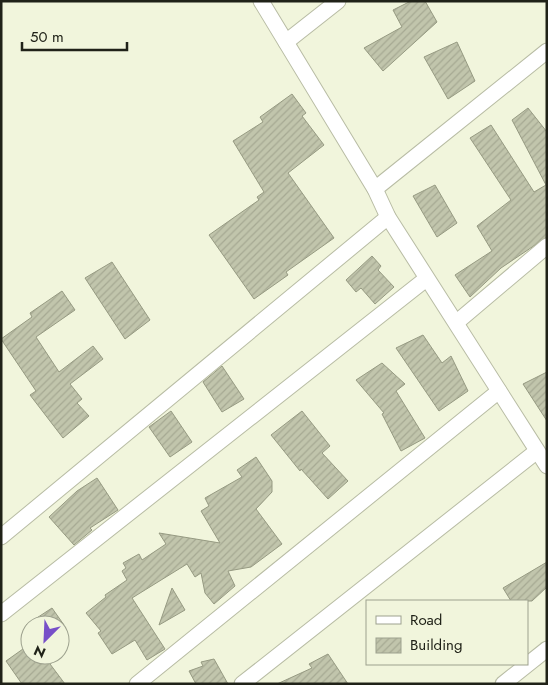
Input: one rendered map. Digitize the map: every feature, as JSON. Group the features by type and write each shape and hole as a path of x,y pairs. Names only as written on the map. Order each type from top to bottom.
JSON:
{"street":[{"path":"261,1 375,189 388,217 426,279 457,322 547,466"},
{"path":"286,42 338,1"},
{"path":"375,189 547,51"},
{"path":"1,537 388,217"},
{"path":"457,322 547,246"},
{"path":"1,614 426,279"},
{"path":"137,684 499,391"},
{"path":"242,684 537,451"},
{"path":"528,664 547,649"},
{"path":"503,684 527,665"}],"building":[{"path":"411,1 425,1 437,22 383,71 364,48 402,27 393,10"},
{"path":"457,42 475,81 448,99 424,57"},
{"path":"292,94 306,113 302,116 324,145 288,173 334,238 286,272 288,275 254,299 209,235 259,200 257,197 264,192 233,141 263,122 260,117"},
{"path":"528,108 547,132 547,237 501,268 470,297 455,275 492,251 477,226 511,200 470,138 491,125 534,192 546,185 512,120"},
{"path":"435,185 457,223 437,237 413,196"},
{"path":"372,256 381,266 378,270 394,287 375,304 361,288 356,292 346,280"},
{"path":"112,262 150,320 125,339 85,278"},
{"path":"62,291 75,310 36,337 59,372 93,346 103,359 70,384 82,399 77,403 89,416 63,438 30,395 36,391 1,339 32,317 30,313"},
{"path":"423,335 442,363 451,356 468,391 439,411 396,348"},
{"path":"382,363 405,384 396,391 425,438 401,451 382,414 384,413 356,380"},
{"path":"222,366 244,399 222,412 203,382"},
{"path":"547,372 547,421 523,384"},
{"path":"171,411 192,442 170,457 149,427"},
{"path":"302,411 330,446 322,453 348,481 328,499 301,469 300,471 271,435"},
{"path":"256,457 272,481 272,492 256,509 282,544 251,567 228,571 235,586 214,604 205,593 201,573 195,577 187,564 132,598 165,649 147,660 135,640 112,654 98,633 101,631 86,613 106,597 105,595 127,580 122,571 126,568 123,563 139,554 142,560 166,544 159,533 220,543 201,511 209,506 205,498 242,477 237,470"},
{"path":"97,478 118,510 90,528 92,530 74,545 49,517 77,491"},
{"path":"547,562 547,587 532,601 510,600 503,588"},
{"path":"172,588 185,610 159,625"},
{"path":"52,608 57,615 41,615"},
{"path":"20,651 20,665 51,665 65,684 22,684 6,661"},
{"path":"328,654 348,684 277,684 312,668 309,664"},
{"path":"214,659 228,684 196,684 189,671 203,666 201,662"}]}
